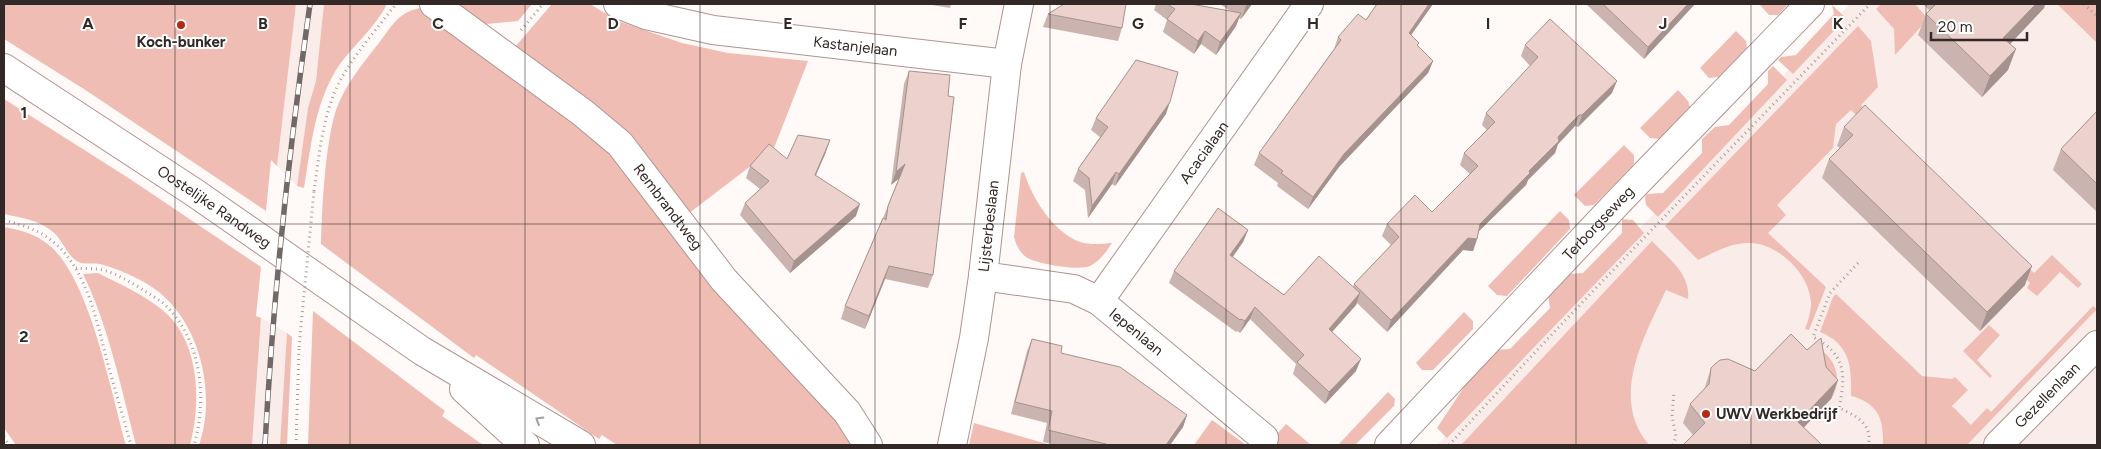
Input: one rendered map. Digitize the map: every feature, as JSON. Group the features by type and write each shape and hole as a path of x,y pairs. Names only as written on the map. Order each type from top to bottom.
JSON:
{"street":[{"name":"Rembrandtweg","path":"434,4 583,113 620,144 724,280 847,412 868,445"},
{"name":"Kastanjelaan","path":"618,4 646,16 713,30 1007,64"},
{"name":"Lijsterbeslaan","path":"952,445 974,338 984,276 1007,64 1019,4"},
{"name":"Acacialaan","path":"1099,301 1309,4"},
{"name":"Terborgseweg","path":"1389,445 1622,198 1810,4"},
{"name":"Oostelijke Randweg","path":"4,68 195,193 422,351 582,445"},
{"name":"Iepenlaan","path":"984,276 1074,289 1099,301 1264,438"},
{"name":"Gezellenlaan","path":"1998,445 2097,345"},
{"name":"Oostelijke Randweg","path":"422,351 525,445"}],"path":[{"path":"296,445 299,346 314,191 324,130 331,102 345,73 396,4"},
{"path":"1449,445 1654,227 1693,189 1870,4"},
{"path":"2084,4 2097,16"},
{"path":"4,220 30,227 42,234 58,246 76,268 94,312 131,445"},
{"path":"1858,263 1830,293 1813,336 1833,350 1841,365 1844,385 1839,408 1856,415 1866,426 1870,441 1868,445"},
{"path":"76,268 102,270 135,285 162,303 172,313 186,333 192,347 200,381 201,403 194,445"},
{"path":"1672,445 1676,437 1672,416 1674,392"},
{"path":"4,437 9,445"}],"shaded area":[{"path":"4,4 296,4 277,166 271,160 266,211 87,91 4,39"},
{"path":"296,4 324,4 316,81 308,108 297,186 277,166"},
{"path":"324,4 387,4 371,27 340,64 325,93 315,124 304,188 297,186 308,108 316,81"},
{"path":"448,4 532,4 518,21 476,25"},
{"path":"552,4 590,4 618,21 682,43 728,53 808,61 774,148 688,214 515,47"},
{"path":"1761,4 1788,4 1778,15 1769,15"},
{"path":"1850,4 2057,4 2097,43 2097,445 1437,445"},
{"path":"1881,4 1915,4 1928,19 1895,55 1894,29 1876,9"},
{"path":"2057,4 2097,4 2097,43"},
{"path":"1832,5 1846,18 1793,74 1778,60 1781,57 1796,55 1834,14"},
{"path":"425,7 604,142 857,445 617,445 602,435 599,439 476,355 474,358 321,244 323,195 329,140 336,110 344,92 355,75 393,24 403,15"},
{"path":"1858,26 1871,41 1878,87 1861,105 1944,186 1936,192 1851,110 1836,124 1833,148 1777,205 1786,215 1768,233 1826,287 1809,330 1805,329 1811,303 1805,281 1799,271 1781,254 1760,244 1742,243 1723,248 1698,260 1665,226"},
{"path":"1736,31 1746,41 1747,48 1719,77 1709,78 1700,68"},
{"path":"1773,66 1787,80 1658,217 1646,205 1645,197 1647,194 1663,193 1702,153 1702,139 1715,127 1729,125 1768,84 1768,71"},
{"path":"1678,90 1688,101 1690,107 1660,139 1650,138 1640,128"},
{"path":"4,99 130,179 261,267 256,316 261,318 252,445 199,445 204,425 205,381 193,337 169,301 152,287 114,268 76,261 69,254 57,235 48,228 30,220 4,214"},
{"path":"1624,145 1634,155 1634,164 1594,205 1585,206 1574,195"},
{"path":"1024,172 1038,203 1061,230 1080,242 1112,243 1097,262 1090,266 1077,268 1058,266 1031,260 1021,253 1014,237 1021,173"},
{"path":"1962,203 2034,273 2052,255 2082,284 2078,288 2060,272 2037,296 2027,288 2030,283 1954,211"},
{"path":"1560,211 1569,220 1570,229 1507,296 1497,295 1488,286"},
{"path":"1622,219 1633,220 1644,233 1447,438 1437,428 1472,375 1495,350 1510,349 1550,308 1548,295 1569,274 1583,273 1622,233"},
{"path":"4,227 28,233 49,245 63,261 76,283 97,338 126,445 16,445 4,428"},
{"path":"1652,241 1682,274 1688,290 1688,299 1666,290 1648,327 1634,368 1631,388 1632,408 1637,427 1649,445 1461,445"},
{"path":"98,273 151,302 167,314 178,327 192,359 195,376 196,412 190,445 136,445 107,336 83,274"},
{"path":"1836,294 1922,376 1952,379 1955,377 1968,390 1952,406 1971,425 1987,408 1991,412 2093,306 2097,309 1967,445 1883,445 1882,427 1878,413 1868,403 1851,396 1850,366 1843,350 1838,343 1820,332 1833,297"},
{"path":"313,311 445,411 442,416 483,445 308,445"},
{"path":"1464,312 1473,321 1473,329 1433,370 1422,370 1416,363"},
{"path":"261,318 287,333 280,445 252,445"},
{"path":"1989,325 2000,335 1977,360 1992,376 1990,378 1963,351"},
{"path":"287,333 292,337 287,445 280,445"},
{"path":"1818,348 1829,358 1836,370 1837,385 1831,399"},
{"path":"1388,392 1395,399 1394,406 1355,445 1338,445"},
{"path":"1212,420 1246,445 1194,445"},
{"path":"974,423 1051,445 969,445"},
{"path":"1286,424 1311,445 1267,445"}],"building":[{"path":"1064,4 1126,4 1122,28 1048,14"},
{"path":"1167,4 1191,4 1241,13 1220,42 1205,31 1198,41 1167,19 1175,9"},
{"path":"1377,4 1429,4 1409,33 1419,43 1417,45 1433,61 1344,154 1313,197 1281,173 1283,171 1259,153 1341,40 1338,37 1358,14 1366,20"},
{"path":"1603,4 1688,4 1648,47"},
{"path":"1936,4 2036,4 2003,38 2016,49 1990,76 1926,14"},
{"path":"1550,19 1617,81 1569,125 1558,137 1559,141 1480,224 1477,239 1468,238 1391,320 1354,284 1399,237 1387,224 1415,195 1432,212 1478,166 1464,153 1495,122 1486,113 1538,57 1525,45"},
{"path":"1136,60 1178,72 1170,102 1119,174 1116,172 1092,206 1089,178 1078,169 1108,127 1096,118"},
{"path":"909,71 950,75 948,96 954,97 933,275 889,266 869,316 845,306 883,218 886,220 888,206 905,164 896,172"},
{"path":"1865,105 2032,266 1987,312 1829,159 1853,135 1844,127"},
{"path":"2097,111 2097,184 2061,149"},
{"path":"798,135 830,140 815,175 860,204 794,261 745,203 769,181 750,166 769,144 787,159"},
{"path":"1218,208 1248,230 1230,255 1284,295 1319,256 1360,293 1329,329 1361,359 1329,392 1297,362 1304,355 1255,307 1245,321 1240,320 1174,271"},
{"path":"1791,334 1807,350 1821,338 1826,367 1838,380 1798,422 1822,445 1683,445 1705,423 1690,404 1709,384 1711,368 1720,360 1728,359 1755,371"},
{"path":"1032,339 1062,346 1061,353 1120,367 1187,415 1166,445 1105,445 1048,430 1052,411 1015,402"}],"railway":[{"path":"265,445 272,334 283,224 310,4"}],"place":[{"name":"Koch-bunker","path":"181,25"},
{"name":"UWV Werkbedrijf","path":"1706,414"}]}
